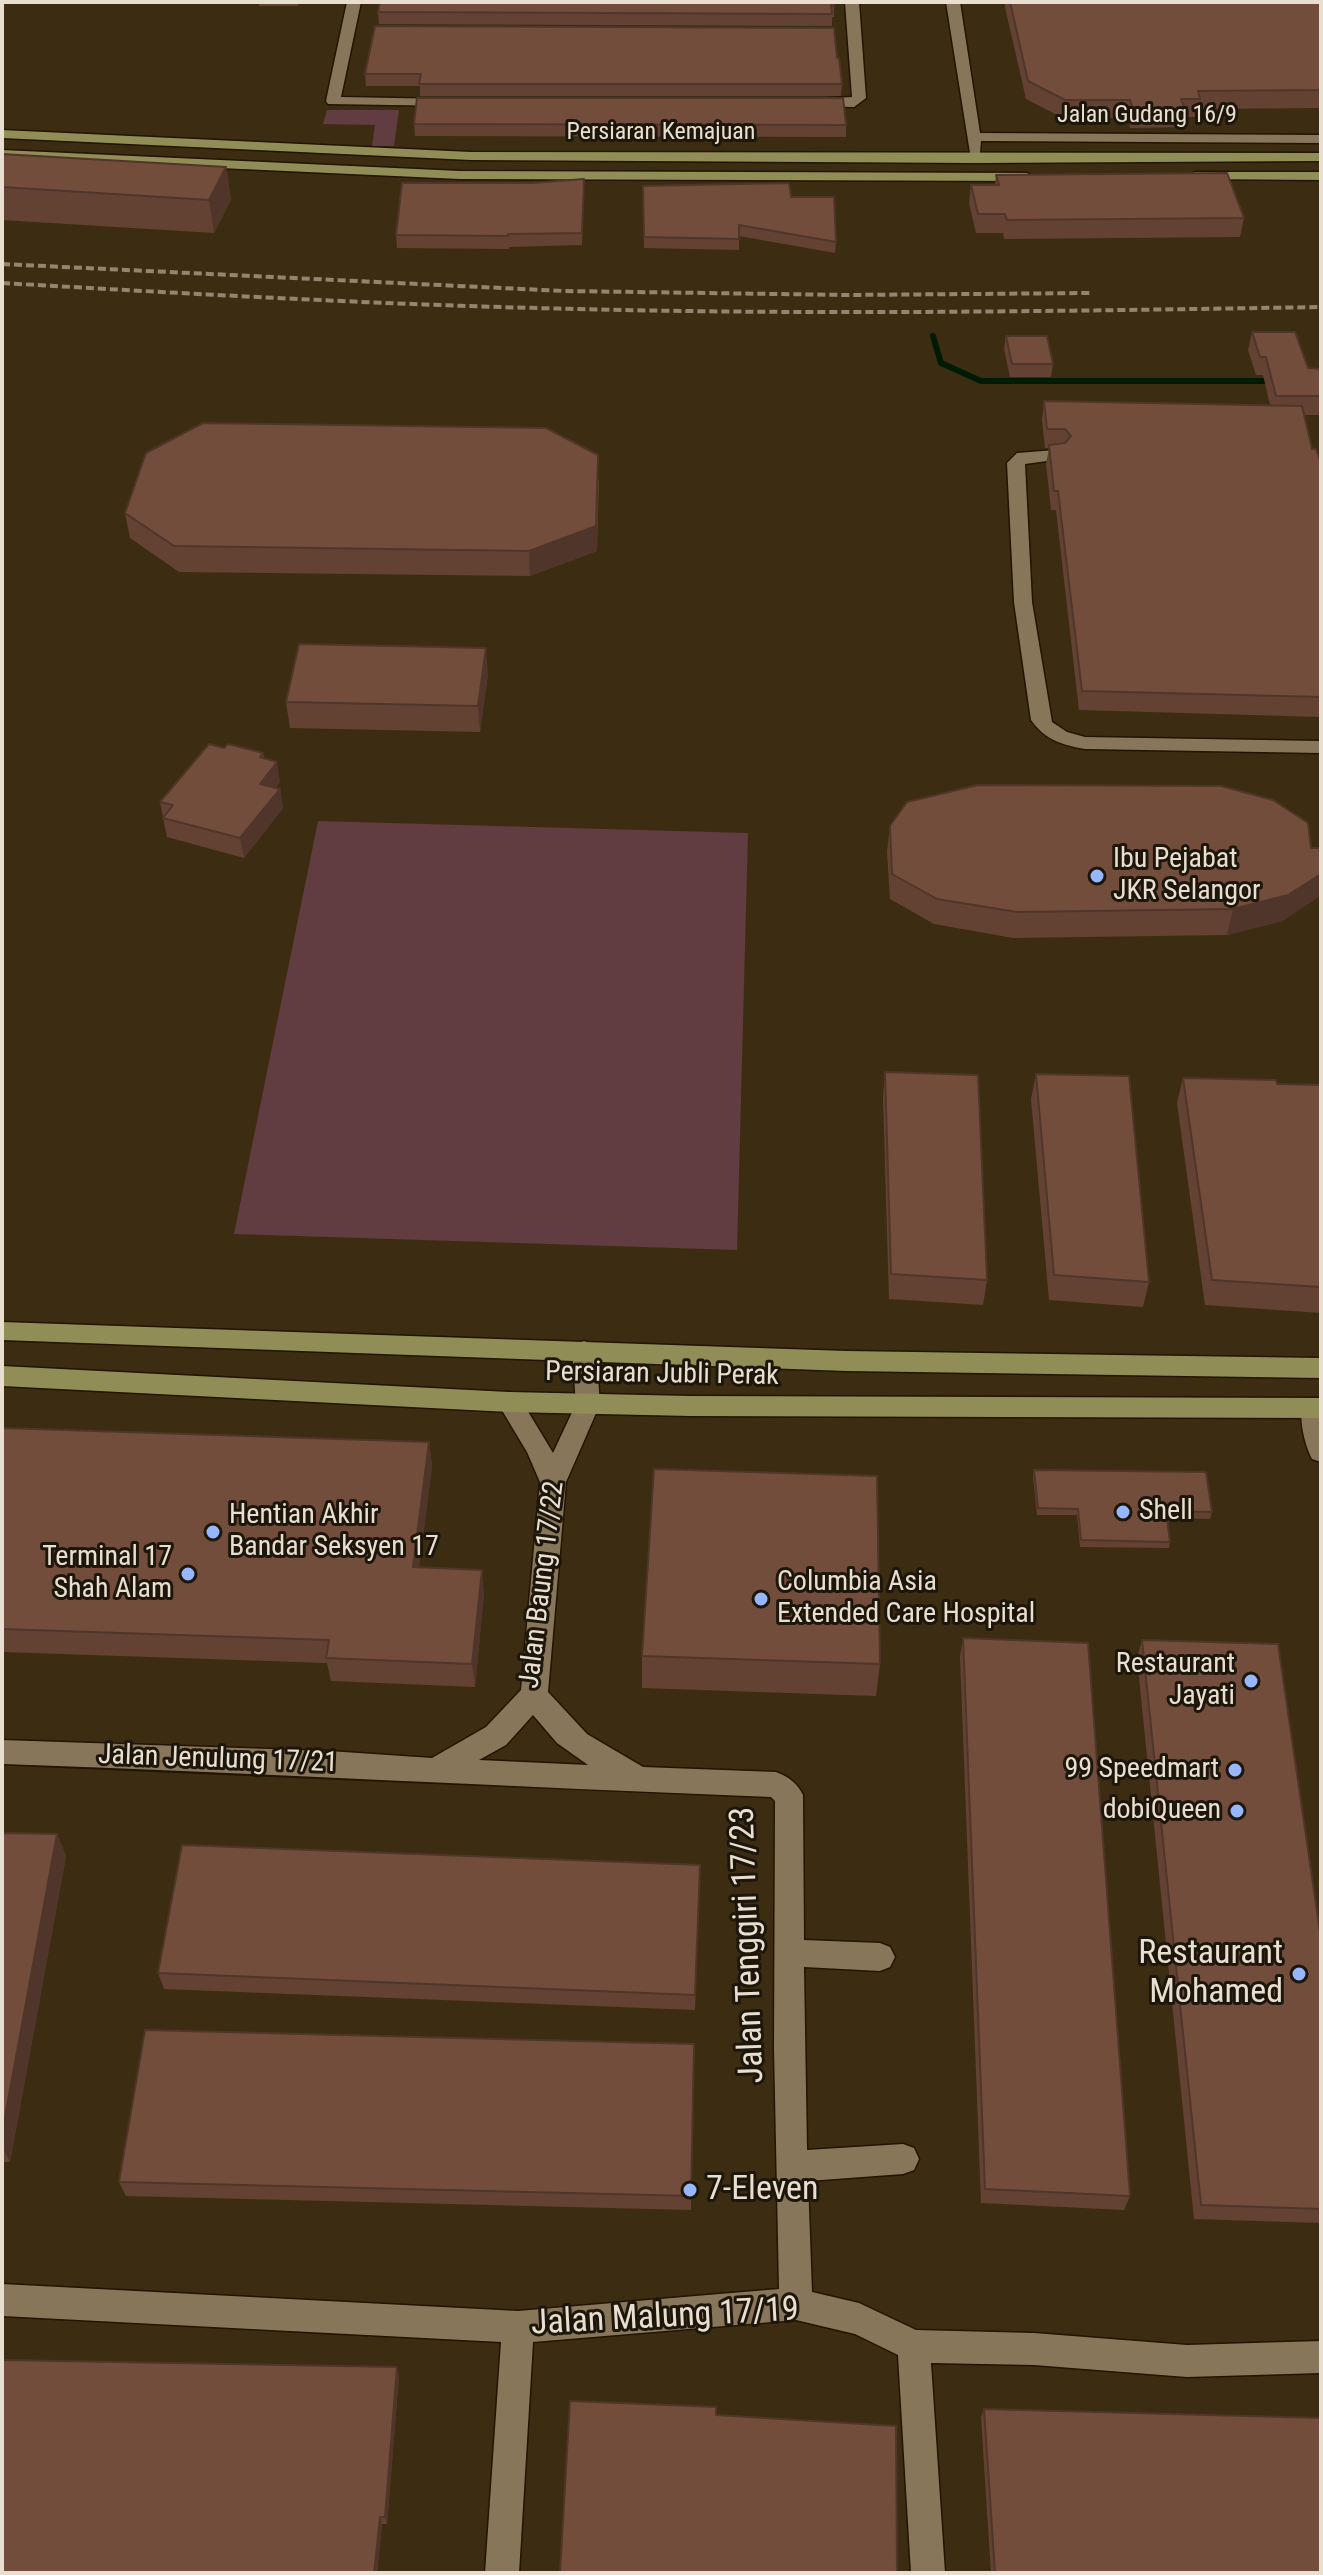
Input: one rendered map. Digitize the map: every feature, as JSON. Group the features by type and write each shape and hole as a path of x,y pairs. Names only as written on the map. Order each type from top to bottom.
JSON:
{"main road":[{"name":"Persiaran Kemajuan","path":"2,134 471,156 976,159 1321,157"},
{"name":"Persiaran Kemajuan","path":"2,154 460,175 1048,177"},
{"path":"1174,177 1321,176"},
{"name":"Persiaran Jubli Perak","path":"2,1331 846,1361 1321,1368"},
{"name":"Persiaran Jubli Perak","path":"2,1376 588,1404 1317,1408"}],"street":[{"path":"354,2 333,101 459,103"},
{"path":"798,103 854,103 859,98 852,2"},
{"path":"953,2 976,159"},
{"path":"349,31 365,31"},
{"path":"839,33 855,33"},
{"name":"Jalan Gudang 16/9","path":"974,137 1321,139"},
{"path":"1056,455 1023,457 1016,463 1023,602 1041,720 1046,729 1068,740 1085,743 1321,747"},
{"path":"584,1351 588,1404"},
{"path":"509,1402 538,1448 553,1482"},
{"name":"Jalan Baung 17/22","path":"435,1771 496,1736 534,1695 553,1482 588,1404"},
{"path":"1317,1408 1321,1452"},
{"path":"534,1695 555,1726 577,1746 641,1779"},
{"name":"Jalan Jenulung 17/21","path":"2,1752 329,1763 435,1771"},
{"name":"Jalan Tenggiri 17/23","path":"435,1771 776,1785 789,1795 789,2048 796,2304"},
{"path":"791,1953 880,1957"},
{"path":"793,2167 903,2159"},
{"name":"Jalan Malung 17/19","path":"2,2300 518,2327 796,2304 859,2319 914,2346 1034,2349 1187,2361 1321,2357"},
{"path":"502,2573 518,2327"},
{"path":"914,2346 928,2573"}],"shaded area":[{"path":"327,110 399,110 394,146 372,146 375,125 323,124"},
{"path":"318,821 748,833 737,1250 234,1234"}],"building":[{"path":"380,2 834,2 834,6 831,5 832,14 378,12"},
{"path":"1010,2 1321,2 1321,90 1198,91 1200,99 1181,99 1185,109 1133,109 1130,100 1065,100 1028,81"},
{"path":"375,26 834,28 842,84 419,84 421,74 365,74"},
{"path":"417,98 843,98 846,125 414,124"},
{"path":"2,154 226,167 209,200 2,187"},
{"path":"1227,173 1244,218 1007,220 1005,214 978,214 971,185 999,185 996,175"},
{"path":"584,179 582,233 396,235 402,183 532,183"},
{"path":"789,183 791,197 834,197 836,242 739,225 739,239 644,237 643,186"},
{"path":"1252,332 1295,332 1308,368 1321,369 1321,396 1276,396 1266,357 1260,357"},
{"path":"1006,336 1047,336 1053,364 1012,364"},
{"path":"1044,401 1302,406 1312,449 1316,449 1321,463 1321,697 1082,691 1058,491 1054,491 1049,445 1065,443 1071,436 1065,429 1047,429"},
{"path":"203,423 546,428 598,455 596,526 529,551 174,546 125,513 146,453"},
{"path":"299,644 486,648 478,706 286,702"},
{"path":"209,744 224,748 228,744 263,753 260,757 277,762 260,784 280,789 240,838 163,818 173,805 160,802"},
{"name":"Ibu Pejabat JKR Selangor","path":"978,785 1221,786 1273,800 1308,823 1311,848 1321,848 1321,874 1288,895 1233,909 1017,912 937,899 892,874 890,826 907,802"},
{"path":"885,1072 978,1075 987,1280 891,1274"},
{"path":"1036,1074 1129,1076 1149,1282 1054,1275"},
{"path":"1183,1078 1276,1080 1277,1084 1321,1085 1321,1287 1212,1280"},
{"name":"Hentian Akhir Bandar Seksyen 17","path":"2,1428 429,1442 413,1567 482,1570 472,1664 326,1658 329,1640 2,1629"},
{"name":"Columbia Asia Extended Care Hospital","path":"654,1469 877,1476 880,1664 642,1656"},
{"name":"Shell","path":"1034,1470 1206,1472 1212,1512 1166,1511 1170,1542 1081,1540 1078,1509 1038,1508"},
{"path":"963,1638 1088,1643 1130,2196 985,2189"},
{"path":"1142,1640 1278,1644 1321,1939 1321,2209 1201,2205"},
{"path":"2,1833 57,1834 2,2133"},
{"path":"182,1845 700,1865 695,1995 158,1973"},
{"path":"145,2030 694,2044 691,2196 119,2182"},
{"path":"2,2360 397,2367 385,2517 380,2517 374,2573 2,2573"},
{"path":"570,2401 716,2407 716,2415 896,2426 897,2573 560,2573"},
{"path":"984,2409 1321,2418 1321,2573 995,2573"}],"waterway":[{"path":"933,336 941,363 981,381 1274,381"}],"railway":[{"path":"2,264 564,291 849,295 1092,293"},
{"path":"2,283 362,302 671,311 950,312 1321,307"}],"place":[{"name":"Ibu Pejabat JKR Selangor","path":"1097,876"},
{"name":"Shell","path":"1123,1512"},
{"name":"Hentian Akhir Bandar Seksyen 17","path":"213,1532"},
{"name":"Terminal 17 Shah Alam","path":"188,1574"},
{"name":"Columbia Asia Extended Care Hospital","path":"761,1599"},
{"name":"Restaurant Jayati","path":"1251,1681"},
{"name":"99 Speedmart","path":"1235,1770"},
{"name":"dobiQueen","path":"1237,1811"},
{"name":"Restaurant Mohamed","path":"1299,1974"},
{"name":"7-Eleven","path":"690,2190"}]}
